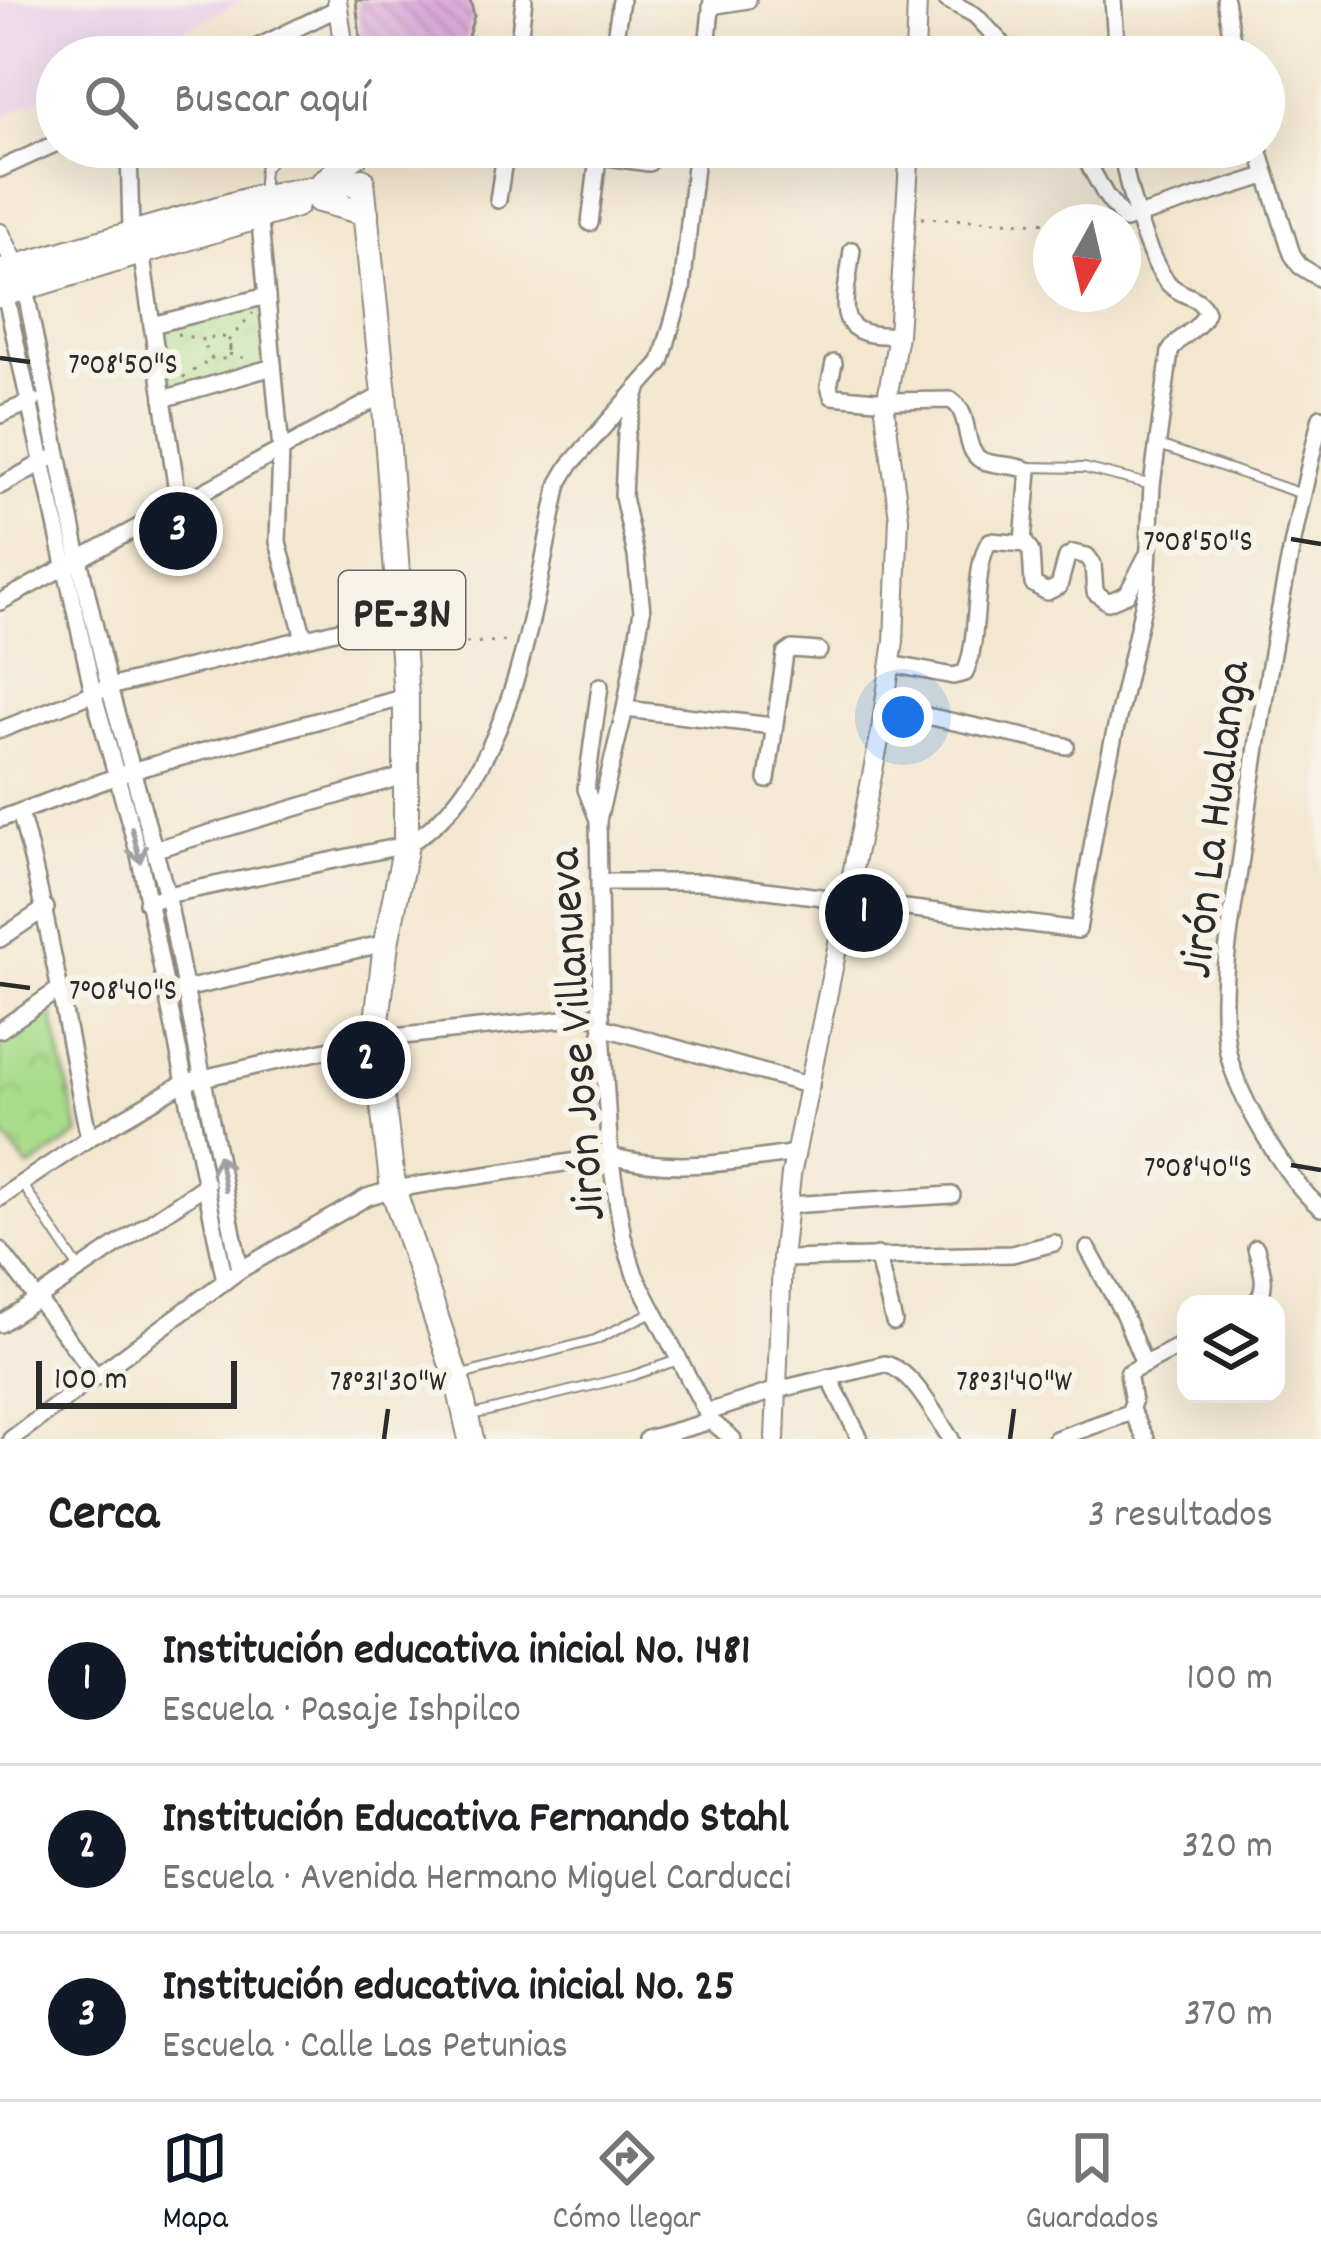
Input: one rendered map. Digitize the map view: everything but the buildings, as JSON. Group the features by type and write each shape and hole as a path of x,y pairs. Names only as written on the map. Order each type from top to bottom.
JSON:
{"highway":[{"path":"318,193 344,168"},
{"path":"8,283 259,203 318,193 364,196"},
{"name":"PE-3N","path":"364,196 385,394 406,697 406,845 386,943 375,1039 393,1190 469,1428"}],"street":[{"path":"520,36 524,0"},
{"path":"616,36 621,0"},
{"path":"708,36 712,3 748,0"},
{"path":"916,36 917,0"},
{"path":"947,0 975,15 995,36"},
{"path":"1113,0 1116,36"},
{"path":"1225,0 1231,36"},
{"path":"277,36 338,4 342,36"},
{"path":"0,169 36,153"},
{"path":"131,168 136,242 179,505"},
{"path":"359,168 364,196"},
{"path":"497,200 502,168"},
{"path":"590,223 597,168"},
{"path":"147,903 406,845 431,831 466,791 490,748 524,643 559,483 661,362 682,290 695,168"},
{"path":"775,1439 788,1205 891,664 898,518 886,444 887,401 898,335 909,168"},
{"path":"1090,168 1115,204"},
{"path":"1124,168 1130,204"},
{"path":"1263,168 1292,254 1300,266 1321,279"},
{"path":"1141,215 1265,176"},
{"path":"259,203 281,450 278,542 304,638"},
{"path":"0,232 26,403 72,563"},
{"path":"601,882 704,882 1078,930 1101,794 1147,588 1153,485 1170,352 1201,323 1206,310 1166,281 1141,235"},
{"path":"852,250 849,325 863,335 898,335"},
{"path":"8,283 47,395 72,563 101,690 125,773 156,849 167,895 185,1082 225,1281"},
{"path":"152,327 267,298"},
{"path":"834,363 832,396 956,402 967,418 975,455 987,462 1025,467 1030,474 1023,542"},
{"path":"162,396 273,367"},
{"name":"Jirón Jose Villanueva","path":"638,388 626,434 622,496 642,611 598,820 601,1021 610,1156 623,1237 635,1276 710,1417 733,1439"},
{"path":"0,602 385,394"},
{"path":"0,416 47,395"},
{"name":"Jirón La Hualanga","path":"1321,418 1283,578 1228,959 1226,1028 1233,1071 1254,1112 1291,1180 1321,1208"},
{"path":"0,486 57,455"},
{"path":"891,664 953,676 964,673 980,598 984,546 993,540 1023,542 1031,551 1031,579 1039,590 1055,589 1067,557 1080,554 1092,561 1097,597 1112,603 1127,595 1149,548"},
{"path":"0,730 101,690 403,614"},
{"path":"767,780 785,654 792,649 819,652"},
{"path":"598,820 586,789 600,686"},
{"path":"0,819 125,773 406,697"},
{"path":"885,707 1066,746"},
{"path":"625,709 773,727"},
{"path":"125,773 147,903 203,1077 240,1270"},
{"path":"156,849 407,775"},
{"path":"20,812 46,908 89,1138"},
{"path":"0,939 46,908"},
{"path":"176,991 386,943"},
{"path":"0,1030 58,990"},
{"path":"0,1198 185,1082 375,1039 601,1021 811,1086"},
{"path":"10,1439 240,1270 368,1197 610,1156 645,1164 700,1165 796,1153"},
{"path":"0,1324 207,1184"},
{"path":"788,1205 952,1195"},
{"path":"782,1258 1012,1254 1054,1244"},
{"path":"1256,1248 1265,1282 1262,1295"},
{"path":"1088,1249 1144,1364"},
{"path":"0,1250 97,1377"},
{"path":"877,1256 894,1322"},
{"path":"1146,1439 1131,1410 1127,1376 1177,1348"},
{"path":"647,1439 777,1390 880,1364 896,1366 951,1439"},
{"path":"830,1377 860,1439"},
{"path":"1056,1439 1131,1410"},
{"path":"710,1417 714,1439"}],"lane":[{"path":"259,203 266,168"},
{"path":"1158,444 1301,494"},
{"path":"1025,467 1084,468 1153,485"},
{"path":"22,1184 80,1270"},
{"path":"456,1377 595,1340 654,1312"},
{"path":"469,1428 679,1359"}],"path":[{"path":"906,217 1033,223"},
{"path":"228,341 267,298"},
{"path":"152,327 208,341 218,336 230,347 226,357 212,358 162,396"},
{"path":"208,341 206,350 212,358"},
{"path":"404,647 436,642 524,643"}],"shaded area":[{"path":"0,0 244,0 169,36 36,36 36,100 0,118"}],"green space":[{"path":"265,301 270,366 171,394 163,326"},
{"path":"49,1003 79,1134 29,1168 0,1132 0,1037"}],"place":[{"name":"Institución educativa inicial No. 25","path":"178,531"},
{"name":"Institución educativa inicial No. 1481","path":"864,913"},
{"name":"Institución Educativa Fernando Stahl","path":"366,1060"}]}
